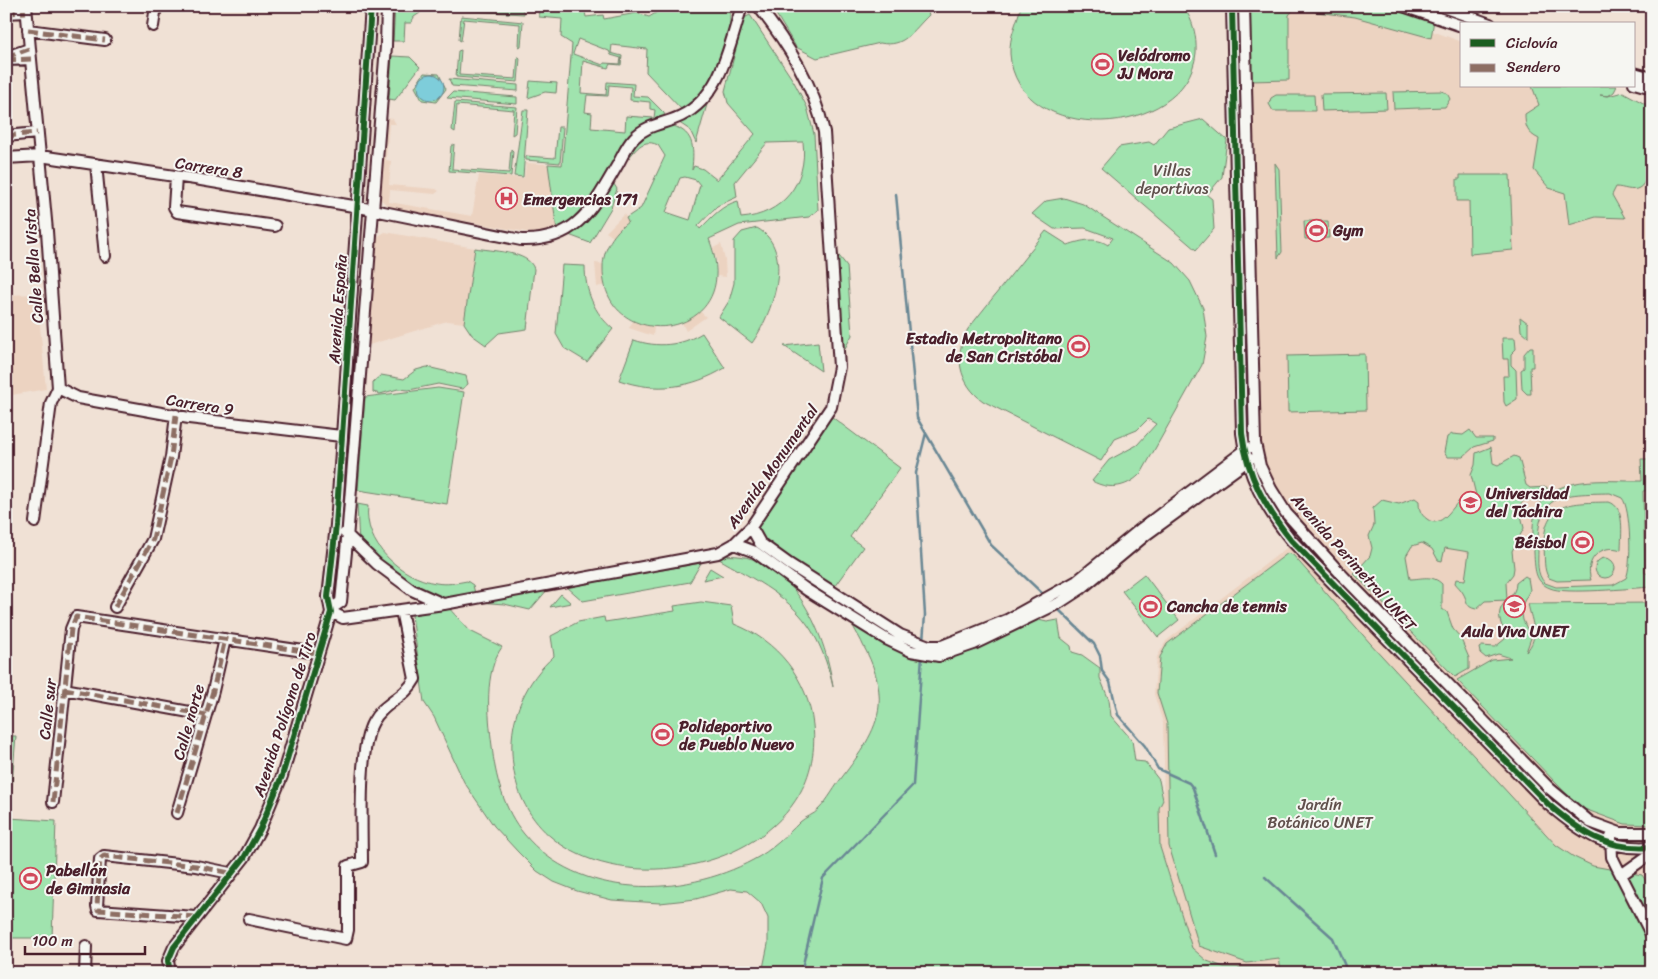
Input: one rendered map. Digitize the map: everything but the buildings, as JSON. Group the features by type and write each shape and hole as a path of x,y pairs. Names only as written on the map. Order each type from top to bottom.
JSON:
{"street":[{"path":"153,26 156,6"},
{"name":"Avenida España","path":"372,6 336,525 328,597 332,610 341,602 386,46 387,6"},
{"name":"Carrera 8","path":"6,158 40,156 176,177 195,175 520,240 544,239 566,231 591,209 635,137 649,127 685,114 709,93 721,71 742,6"},
{"name":"Avenida Monumental","path":"332,610 343,618 444,604 718,553 734,544 751,527 831,407 839,367 825,144 821,117 812,89 801,69 758,6"},
{"path":"1232,6 1244,450 1246,462 1257,489 1272,517 1291,540 1548,805 1579,830 1610,844 1652,847"},
{"name":"Avenida Perimetral UNET","path":"1244,6 1255,443 1257,455 1271,489 1286,513 1337,570 1549,788 1578,814 1611,831 1628,835 1652,833"},
{"path":"1403,6 1460,25"},
{"path":"1441,6 1485,22"},
{"path":"6,13 26,9"},
{"name":"Calle Bella Vista","path":"26,9 40,156 58,388 51,403 35,522"},
{"path":"28,30 105,40"},
{"path":"6,59 30,54"},
{"path":"1636,74 1652,78"},
{"path":"1636,84 1652,88"},
{"path":"1235,97 1246,96"},
{"path":"1235,113 1246,113"},
{"path":"6,136 37,133"},
{"path":"96,164 105,256"},
{"path":"176,177 174,207 177,212 275,226"},
{"name":"Carrera 9","path":"58,388 78,398 176,415 226,423 341,436"},
{"path":"115,607 153,538 171,457 176,415"},
{"path":"1079,584 1142,528 1255,443"},
{"path":"734,544 755,552 826,601 886,639 928,651 938,656 958,651 1031,613 1079,584 1257,455"},
{"path":"336,525 377,564 412,590 444,604"},
{"path":"751,527 760,543 917,648"},
{"path":"826,601 832,592"},
{"name":"Avenida Polígono de Tiro","path":"170,973 168,961 174,947 251,846 282,776 317,653 332,610"},
{"path":"249,919 346,939 348,930 348,866 362,862 362,797 366,738 380,711 410,689 415,679 401,610"},
{"name":"Calle sur","path":"53,802 64,688 74,619 80,616 108,622 224,639"},
{"path":"224,639 317,653"},
{"name":"Calle norte","path":"177,813 206,716 224,639"},
{"path":"64,688 206,716"},
{"path":"1611,831 1612,857 1652,936"},
{"path":"1621,875 1652,853"},
{"path":"196,917 98,910 96,906 101,856 196,866 230,873"},
{"path":"85,973 86,946"}],"shaded area":[{"name":"Universidad del Táchira","path":"1251,6 1365,6 1460,41 1460,88 1595,88 1652,106 1652,973 1274,973 1272,968 1243,968 1207,961 1192,948 1160,847 1159,808 1163,800 1164,763 1163,723 1154,694 1157,657 1166,641 1307,532 1268,472 1258,441 1250,96"},
{"path":"387,118 393,119 396,124 389,124 386,160 391,161 389,185 436,189 439,191 435,194 390,190 389,202 472,216 479,175 524,178 526,163 548,164 557,231 532,233 392,208 381,200"},
{"path":"624,214 629,222 613,237 606,232"},
{"path":"385,232 475,248 464,323 447,321 369,345 377,237"},
{"path":"721,244 725,260 726,277 717,276 717,262 713,248"},
{"path":"595,263 603,264 605,285 597,287"},
{"path":"37,294 46,389 6,396 6,295"},
{"path":"700,311 706,317 686,331 682,323"},
{"path":"633,321 654,327 653,336 629,328"}],"green space":[{"path":"395,6 521,6 524,14 421,8 420,13 414,17 411,23 405,23 404,41 393,41"},
{"path":"538,6 584,6 586,17 603,15 604,19 637,13 649,17 664,8 664,6 729,6 730,15 728,37 717,72 705,93 683,111 646,72 647,49 612,45 611,53 622,56 621,65 610,64 608,68 583,61 581,93 606,95 607,82 634,84 633,96 648,97 664,113 665,118 649,122 581,215 557,231 548,164 562,165 572,44 561,37 562,19 539,17","holes":["578,39 609,51 611,55 621,58 620,64 604,63 603,65 573,54","609,85 631,87 630,100 650,102 650,109 655,110 654,118 626,116 625,131 591,128 592,113 585,112 587,95 608,96"]},
{"path":"771,6 926,6 929,15 902,41 889,44 880,43 817,58 796,47"},
{"name":"Velódromo JJ Mora","path":"1021,6 1183,6 1192,23 1196,47 1196,53 1186,82 1164,103 1135,116 1102,121 1069,117 1040,105 1019,84 1010,54 1012,35"},
{"path":"1250,6 1392,6 1434,20 1431,38 1355,17 1294,9 1289,15 1289,80 1250,81"},
{"path":"750,15 794,82 807,107 814,134 818,210 809,217 739,225 709,239 716,274 709,300 693,317 671,326 646,325 624,316 609,296 603,267 607,247 618,231 628,222 626,218 641,208 665,156 658,145 646,143 637,148 622,164 631,141 667,124 676,127 688,135 693,154 692,170 694,166 703,169 717,180 755,134 728,103 725,91 744,18","holes":["803,142 801,171 789,194 780,203 769,211 756,216 741,218 738,201 722,208 700,229 698,226 717,206 737,197 735,182 767,143","685,177 696,180 700,185 690,220 666,212 680,178"]},
{"path":"461,16 523,22 521,46 519,47 520,24 464,19 461,41 459,40"},
{"path":"461,50 459,75 516,79 518,56 520,58 518,82 456,77 458,51"},
{"path":"392,56 410,57 420,67 395,100 389,99"},
{"path":"424,73 439,74 446,89 436,102 422,100 415,87"},
{"path":"449,79 518,85 518,91 452,86"},
{"path":"530,81 557,83 556,93 545,92 528,98"},
{"path":"1533,88 1616,88 1608,96 1623,92 1645,104 1652,105 1650,163 1644,183 1639,188 1633,190 1616,187 1612,195 1625,218 1596,217 1569,225 1565,193 1549,188 1534,170 1539,139 1528,129 1525,114 1539,105"},
{"path":"1441,91 1447,93 1450,99 1445,107 1394,109 1393,92"},
{"path":"453,92 517,97 517,104 447,98"},
{"path":"1386,93 1387,109 1322,111 1321,94"},
{"path":"1276,95 1314,95 1315,111 1273,111 1269,104 1271,98"},
{"path":"708,101 696,143 690,130 678,122"},
{"path":"455,102 517,107 515,133 512,135 514,110 457,105 455,132 452,130"},
{"path":"523,110 528,110 523,177 514,176"},
{"name":"Villas deportivas","path":"1203,119 1227,140 1222,177 1207,195 1212,199 1214,229 1196,250 1101,168 1119,147 1149,142 1154,145 1168,128"},
{"path":"558,127 563,127 560,163 526,160 526,156 555,158"},
{"path":"454,144 452,169 509,173 511,149 513,151 511,176 449,171 451,146"},
{"path":"1275,163 1279,169 1282,252 1278,258"},
{"path":"1460,175 1510,175 1513,250 1470,254 1469,201 1457,201 1457,179 1460,179"},
{"path":"612,181 617,189 611,208 590,243 569,235 574,226"},
{"name":"Estadio Metropolitano de San Cristóbal","path":"1064,198 1083,204 1174,263 1190,281 1203,308 1207,337 1202,365 1142,472 1131,481 1119,486 1106,486 1092,481 1109,460 1137,445 1156,424 1148,419 1137,430 1115,439 1101,461 983,401 968,386 961,368 961,348 968,329 1046,231 1068,245 1089,240 1103,242 1108,245 1113,238 1085,228 1054,229 1032,214 1046,201"},
{"name":"Gym","path":"1304,221 1328,221 1329,238 1305,239"},
{"path":"757,228 769,238 775,251 778,267 773,300 760,331 752,343 719,317 729,301 734,283 734,241 742,232"},
{"path":"832,247 847,266 852,335 840,358"},
{"path":"475,248 517,255 531,263 534,269 527,329 499,333 486,345 472,335 464,323"},
{"path":"562,265 585,266 585,275 592,301 606,323 613,329 587,362 564,348 556,334"},
{"path":"1520,317 1528,323 1528,337 1521,331"},
{"path":"702,333 725,368 700,380 674,386 647,386 619,380 634,340 660,345 686,341"},
{"path":"1502,338 1515,338 1516,349 1511,354 1511,365 1516,370 1517,399 1506,406 1504,402 1503,376 1509,376 1508,359 1503,359"},
{"path":"818,342 821,371 784,346"},
{"path":"1530,347 1533,347 1533,367 1530,367 1531,394 1527,394 1522,389 1521,370 1524,368 1524,354"},
{"path":"1365,354 1366,410 1288,412 1287,356"},
{"path":"427,367 466,376 468,384 462,389 438,384 409,390 398,389 380,394 373,392 373,382 381,375 404,379 416,370"},
{"path":"438,388 464,392 447,504 358,490 365,397"},
{"path":"832,417 900,468 850,537 863,547 829,594 757,535 758,524 787,479"},
{"path":"1470,430 1476,438 1493,438 1493,441 1474,447 1463,457 1447,457 1444,452 1447,437 1452,434 1463,435"},
{"path":"1491,447 1493,463 1498,465 1514,456 1519,458 1526,485 1530,488 1547,487 1547,492 1540,501 1526,499 1519,506 1524,528 1512,551 1514,568 1513,574 1506,583 1507,600 1485,601 1476,609 1468,605 1455,583 1456,579 1465,580 1469,552 1445,548 1442,561 1438,560 1432,549 1422,543 1412,546 1406,556 1410,579 1430,578 1442,584 1442,609 1447,612 1453,629 1460,637 1469,658 1469,669 1455,677 1354,574 1370,556 1372,548 1369,536 1374,525 1373,508 1382,500 1399,504 1415,498 1419,501 1420,511 1427,519 1432,522 1442,520 1461,499 1476,495 1471,475 1475,465 1476,453"},
{"path":"1641,459 1652,459 1652,490 1643,491 1645,573 1652,574 1652,587 1569,591 1550,588 1541,582 1535,569 1533,529 1535,515 1542,501 1553,492 1580,482 1642,481","holes":["1610,493 1622,498 1627,513 1630,538 1626,578 1613,585 1556,587 1545,583 1540,576 1538,559 1539,531 1542,517 1547,507 1555,500 1578,494"]},
{"path":"1649,496 1652,496 1652,568 1651,568"},
{"name":"Béisbol","path":"1609,502 1614,505 1620,515 1622,530 1621,550 1607,549 1596,555 1590,566 1591,580 1557,581 1549,578 1545,563 1545,532 1554,512 1572,504"},
{"path":"357,504 368,506 368,520 378,546 398,566 423,580 444,584 467,581 473,585 476,598 445,604 470,631 502,647 492,669 489,708 493,757 498,781 506,804 517,825 546,856 573,871 602,881 632,886 664,886 695,881 725,872 760,856 778,843 802,820 817,811 871,734 879,706 879,690 875,674 851,618 886,639 938,656 1030,618 1047,622 1058,620 1061,638 1071,646 1072,652 1082,655 1100,668 1100,678 1109,700 1111,716 1132,740 1135,761 1145,762 1159,780 1163,800 1159,808 1160,847 1192,948 1207,961 1224,967 1272,968 1274,973 762,973 768,944 768,918 761,903 747,891 731,889 696,899 660,903 612,900 577,891 554,882 537,871 494,826 464,782 434,717 424,702 411,608 443,604 412,590 359,545"},
{"name":"Jardín Botánico UNET","path":"1288,553 1293,555 1370,643 1556,845 1574,857 1593,866 1642,875 1647,884 1652,908 1652,973 1282,973 1279,959 1247,963 1199,946 1169,846 1167,724 1157,693 1160,657 1167,644"},
{"path":"723,556 747,557 767,566 785,580 813,620 829,666 833,687 826,661 817,640 806,623 778,595 719,559"},
{"path":"1601,558 1609,558 1615,564 1615,572 1609,578 1601,578 1595,572 1595,564"},
{"path":"701,563 690,582 583,601 567,587"},
{"path":"710,568 723,576 703,580"},
{"name":"Cancha de tennis","path":"1144,574 1179,620 1158,637 1122,591"},
{"path":"1525,576 1528,578 1530,590 1521,607 1523,620 1531,638 1526,652 1533,641 1534,635 1528,604 1652,603 1652,825 1625,824 1579,807 1457,680 1492,660 1511,658 1498,654 1486,658 1480,653 1479,648 1482,646 1495,647 1505,639 1499,615 1500,611 1514,592 1516,583"},
{"path":"548,589 530,610 504,604 478,602"},
{"path":"561,594 571,603 550,607"},
{"name":"Polideportivo de Pueblo Nuevo","path":"701,602 731,606 734,624 764,640 788,663 797,677 805,692 813,725 806,781 775,825 728,854 672,868 615,866 565,847 528,809 512,753 514,726 522,700 535,676 554,656 551,636 578,622 604,617 605,622 675,611 674,606"},
{"name":"Pabellón de Gimnasia","path":"6,736 16,736 9,818 56,821 52,938 6,938"}],"water":[{"path":"431,74 440,78 444,87 440,96 431,100 422,96 418,87 422,78"}],"waterway":[{"path":"896,194 917,418 991,545 1044,595"},
{"path":"923,641 925,615 916,473 926,433"},
{"path":"1057,608 1094,644 1100,656 1102,671 1110,682 1118,715 1145,746 1158,769 1189,783 1193,788 1215,854"},
{"path":"801,973 823,878 913,785 922,656"},
{"path":"1265,877 1333,938 1348,973"}],"marked path":[{"path":"6,13 26,12"},
{"path":"28,30 105,40"},
{"path":"6,57 29,49"},
{"path":"6,60 31,59"},
{"path":"6,136 37,133"},
{"path":"115,607 153,539 171,457 176,415"},
{"path":"53,802 71,629 76,617 317,653"},
{"path":"177,813 213,691 225,639"},
{"path":"64,689 206,715"},
{"path":"196,917 98,910 100,859 104,856 196,866 230,873"}],"cycle path":[{"path":"170,973 168,961 174,947 244,858 260,829 282,776 331,612 328,597 336,525 371,6"},
{"path":"1232,6 1242,433 1248,463 1265,503 1291,540 1549,805 1572,824 1608,843 1621,846 1652,847"}],"place":[{"name":"Velódromo JJ Mora","path":"1102,64"},
{"name":"Emergencias 171","path":"507,199"},
{"name":"Gym","path":"1317,230"},
{"name":"Estadio Metropolitano de San Cristóbal","path":"1078,347"},
{"name":"Universidad del Táchira","path":"1470,502"},
{"name":"Béisbol","path":"1582,542"},
{"name":"Cancha de tennis","path":"1151,606"},
{"name":"Aula Viva UNET","path":"1515,607"},
{"name":"Polideportivo de Pueblo Nuevo","path":"663,735"},
{"name":"Pabellón de Gimnasia","path":"30,879"}]}
